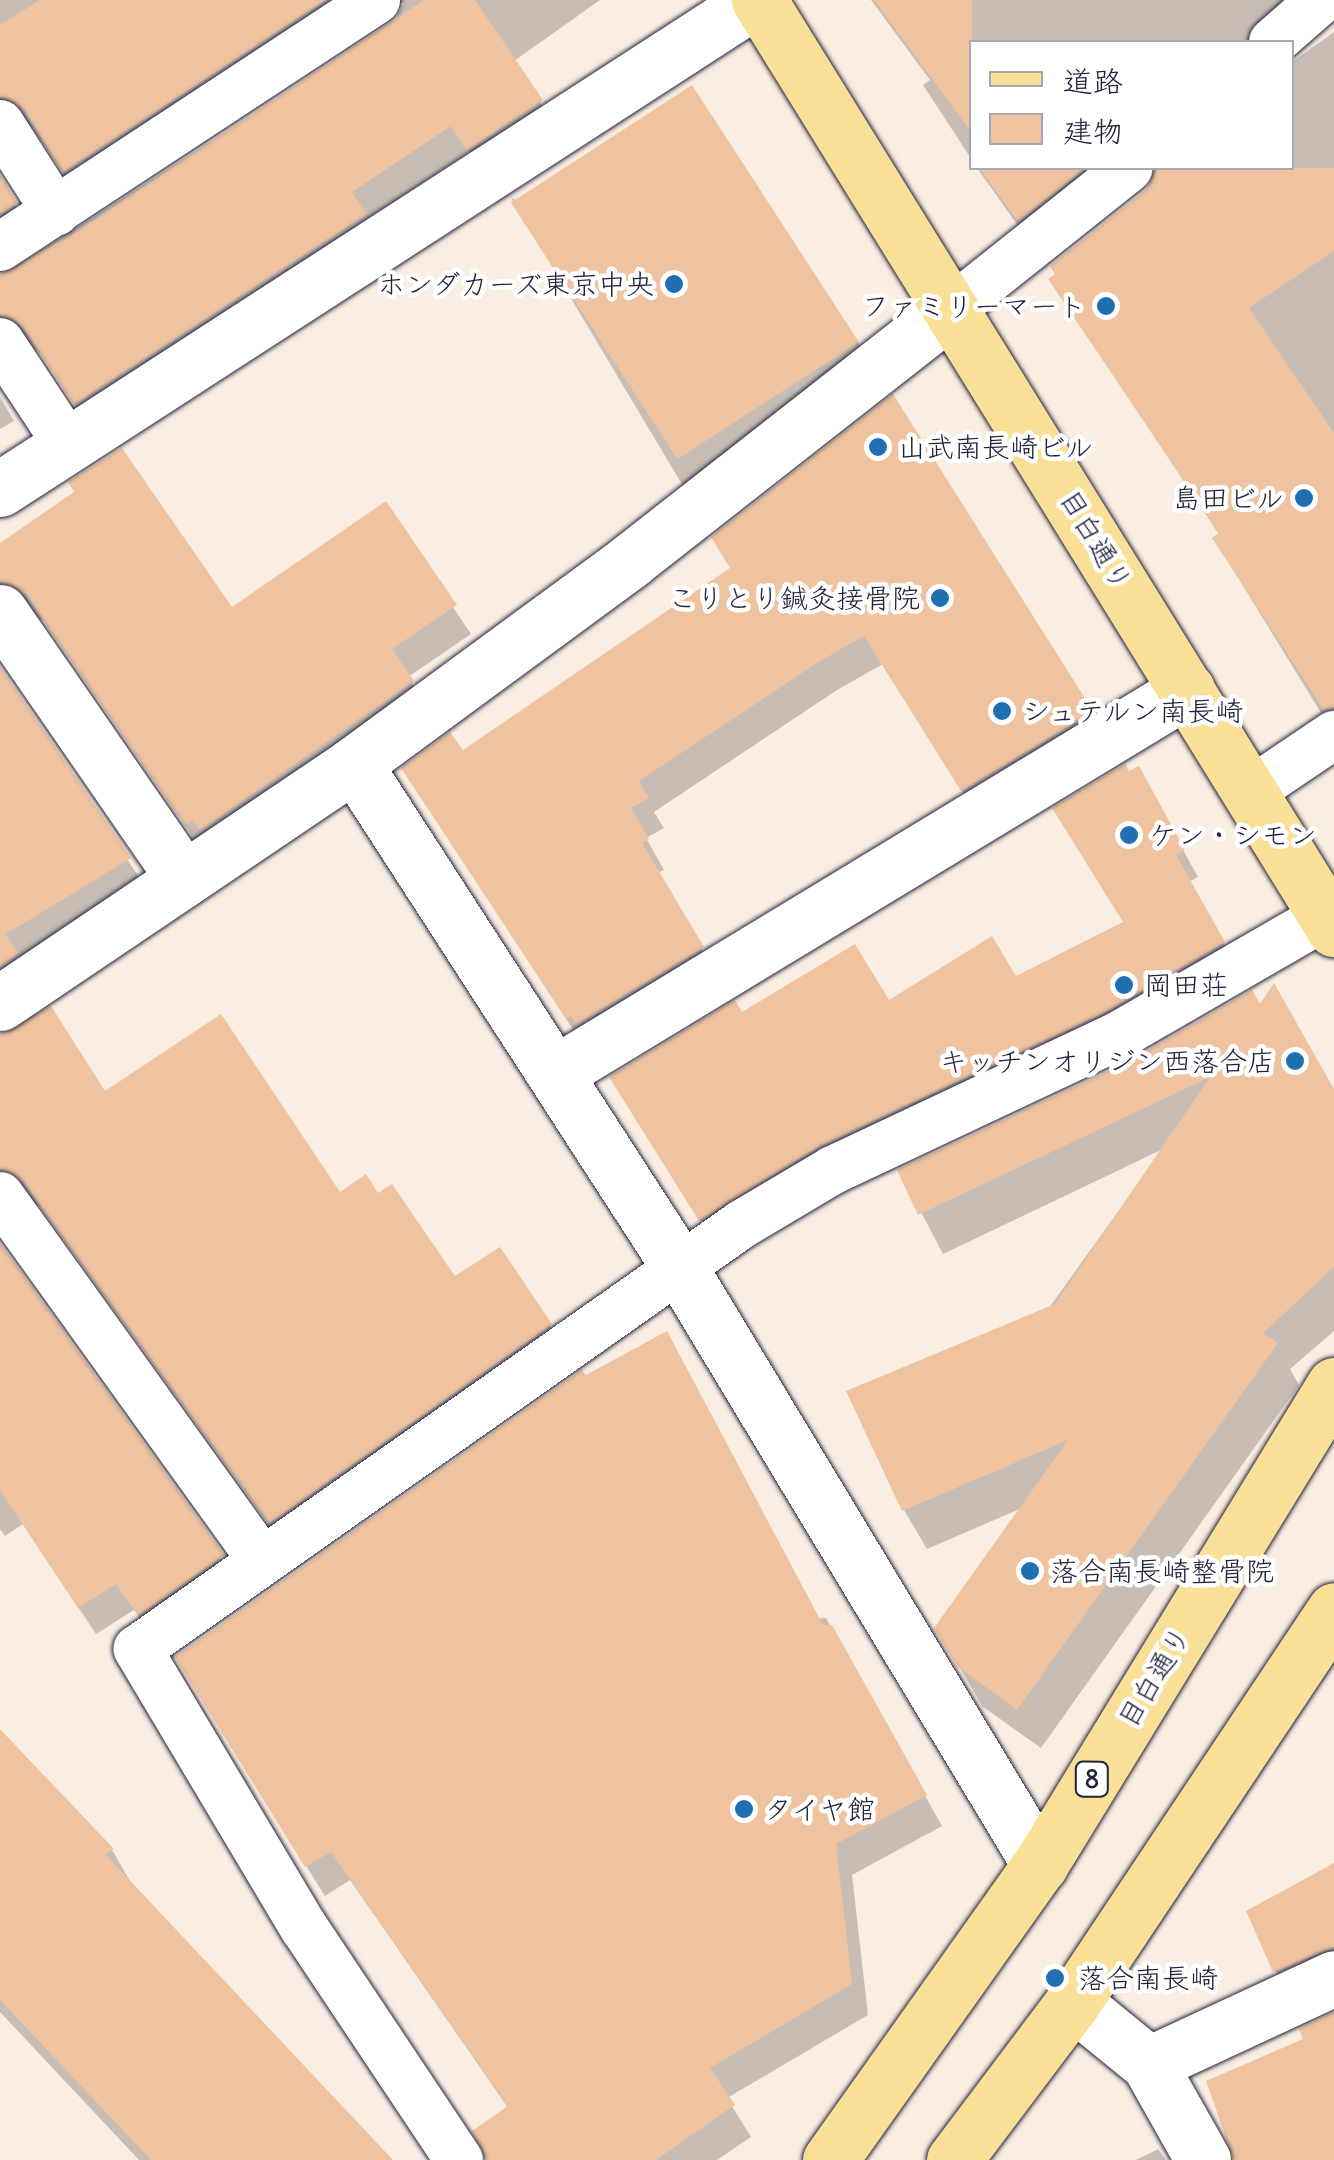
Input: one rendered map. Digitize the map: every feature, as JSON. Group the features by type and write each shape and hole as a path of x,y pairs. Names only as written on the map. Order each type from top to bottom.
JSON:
{"main road":[{"name":"目白通り","path":"758,0 954,307 1256,805 1331,907"},
{"name":"目白通り","path":"830,2160 1040,1865 1334,1385"},
{"path":"954,2160 1072,2002 1334,1610"}],"street":[{"path":"0,489 758,0"},
{"path":"0,1003 354,764 630,562 954,307"},
{"path":"0,612 184,880"},
{"path":"557,1072 1187,690"},
{"path":"354,764 557,1072 678,1265 1040,1865"},
{"path":"1149,2064 1334,1978"},
{"path":"1072,2002 1149,2064 1203,2160"}],"lane":[{"path":"0,247 376,0"},
{"path":"1275,40 1321,0"},
{"path":"0,124 56,212"},
{"path":"954,307 1126,170"},
{"path":"0,342 68,445"},
{"path":"1256,805 1334,734"},
{"path":"458,2160 304,1928 138,1649 678,1265 833,1170 1116,1038 1331,907"},
{"path":"0,1196 262,1560"}],"building":[{"path":"40,0 324,1 63,172 23,108 0,97 0,25"},
{"path":"424,0 475,0 543,100 467,150 451,126 352,192 366,214 74,404 23,327 0,315 0,274 72,235"},
{"path":"874,0 972,0 969,129"},
{"path":"692,85 859,342 678,459 511,203"},
{"path":"1334,168 1334,251 1249,308 1334,433 1334,708 1324,710 1212,538 1219,533 1048,279 1055,274 1050,266 1146,190 1155,170"},
{"path":"980,170 1082,170 1018,221"},
{"path":"0,175 17,203 0,214"},
{"path":"893,394 1093,711 961,791 864,636 820,661 639,781 649,798 631,808 649,839 642,843 704,947 576,1024 571,1016 566,1019 401,768 450,732 463,750 730,568 711,537"},
{"path":"122,448 232,607 386,501 457,605 392,649 414,681 200,830 193,820 185,825 26,594 0,581 0,543 74,492 68,482"},
{"path":"0,667 131,858 6,934 18,953 0,965"},
{"path":"1125,764 1129,771 1139,766 1185,850 1176,855 1225,942 1103,1013 819,1146 699,1221 609,1077 735,1000 742,1012 855,944 889,1000 992,936 1016,976 1123,922 1052,808"},
{"path":"1274,983 1334,1089 1334,1267 1263,1333 1278,1343 1017,1710 957,1666 934,1628 1068,1440 902,1511 846,1391 1055,1304 1210,1077 918,1215 897,1170 1128,1062 1252,990 1260,1004"},
{"path":"51,1006 105,1091 221,1014 340,1192 366,1174 378,1193 392,1184 455,1276 500,1247 552,1324 269,1523 22,1180 0,1169 0,1034"},
{"path":"0,1243 224,1555 138,1615 116,1584 78,1608 0,1490"},
{"path":"667,1331 823,1625 832,1625 927,1795 836,1844 852,1984 710,2068 735,2105 656,2160 486,2160 472,2131 508,2106 331,1852 305,1867 175,1657 582,1370 586,1375"},
{"path":"0,1729 114,1849 105,1854 393,2160 151,2160 0,2000"},
{"path":"1334,1863 1334,1947 1273,1972 1246,1911"},
{"path":"1334,2012 1334,2160 1234,2160 1206,2081 1303,2039 1299,2029"}],"place":[{"name":"ホンダカーズ東京中央","path":"674,284"},
{"name":"ファミリーマート","path":"1106,306"},
{"name":"山武南長崎ビル","path":"878,447"},
{"name":"島田ビル","path":"1304,498"},
{"name":"こりとり鍼灸接骨院","path":"940,598"},
{"name":"シュテルン南長崎","path":"1002,711"},
{"name":"ケン・シモン","path":"1129,835"},
{"name":"岡田荘","path":"1124,985"},
{"name":"キッチンオリジン西落合店","path":"1295,1061"},
{"name":"落合南長崎整骨院","path":"1030,1571"},
{"name":"タイヤ館","path":"744,1809"},
{"name":"落合南長崎","path":"1055,1978"}]}
